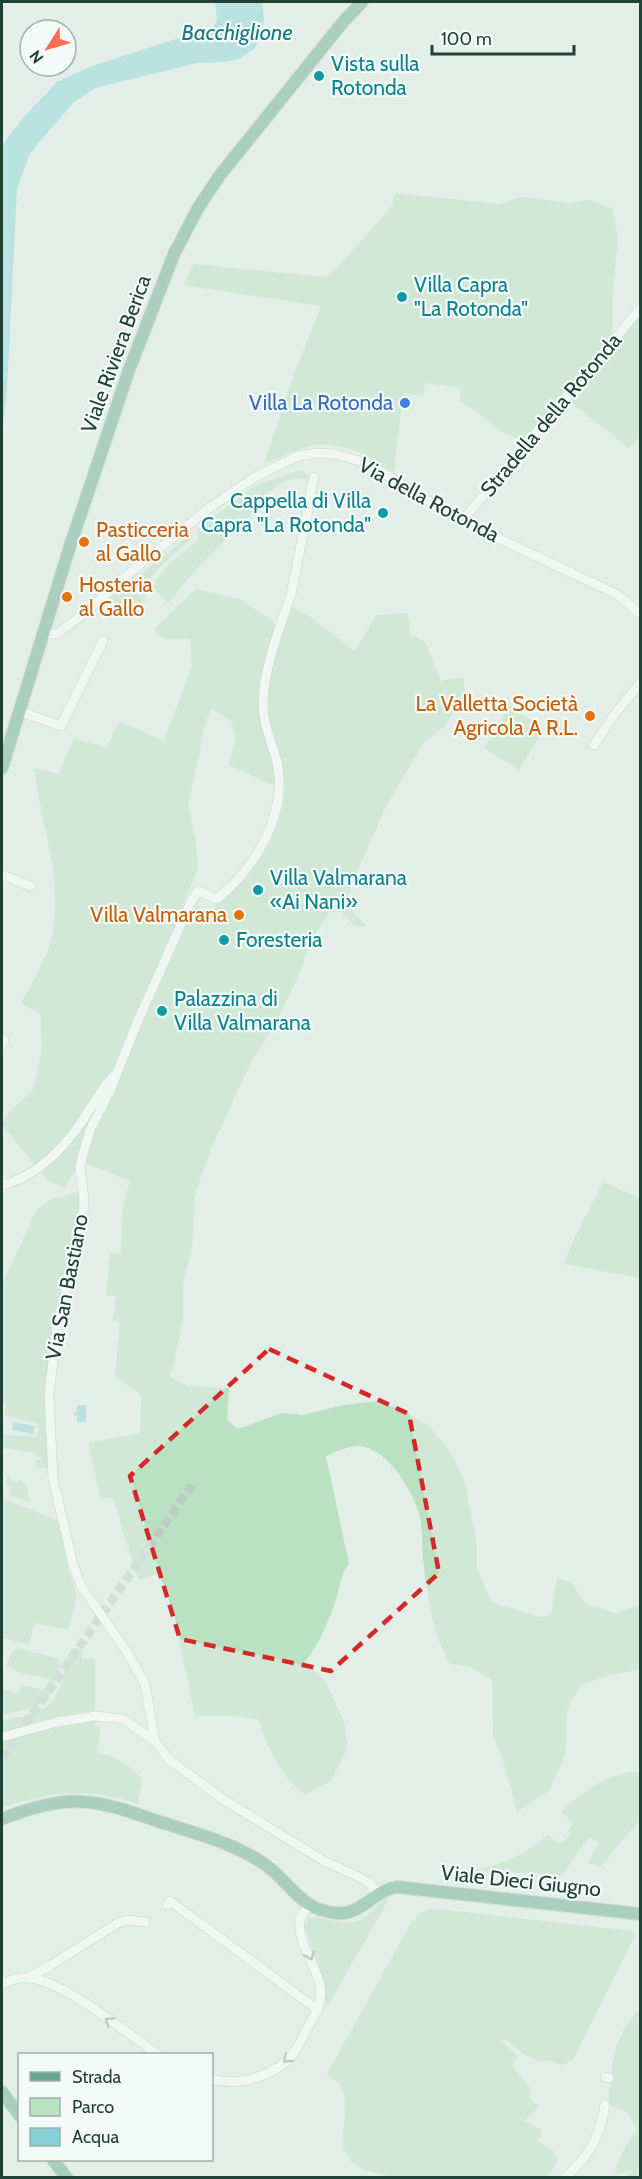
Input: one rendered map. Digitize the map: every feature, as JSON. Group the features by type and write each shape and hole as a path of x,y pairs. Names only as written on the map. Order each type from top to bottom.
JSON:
{"main road":[{"name":"Viale Riviera Berica","path":"2,768 70,546 129,370 174,254 198,208 220,175 343,22 362,2"},
{"path":"2,1819 22,1811 60,1803 84,1801 106,1804 247,1853 280,1876 293,1892 309,1905 327,1911 345,1913 363,1906 378,1893"},
{"name":"Viale Dieci Giugno","path":"378,1893 397,1887 640,1914"},
{"path":"2,2092 18,2112"},
{"path":"54,2161 67,2178"}],"street":[{"name":"Stradella della Rotonda","path":"462,521 640,309"},
{"name":"Via della Rotonda","path":"44,634 57,634 209,508 255,477 298,456 317,453 335,454 360,461 385,474 478,533 618,595 640,614"},
{"path":"2,1185 19,1181 40,1167 62,1148 81,1123 106,1083 118,1069 198,891 217,899 232,887 256,855 278,810 280,789 277,762 265,723 263,707 267,666 290,596 314,477"},
{"path":"19,711 61,726 103,641"},
{"path":"594,745 614,715 640,683"},
{"path":"2,875 31,886"},
{"path":"2,1039 4,1040 2,1045"},
{"name":"Via San Bastiano","path":"118,1069 90,1130 80,1167 84,1200 81,1238 58,1318 51,1370 49,1395 51,1456 58,1502 76,1575 81,1586 127,1652 144,1684 155,1741"},
{"path":"2,1737 57,1722 96,1716 123,1719 155,1741 168,1759 224,1800 324,1861 369,1883 378,1893"},
{"path":"167,1905 170,1901 318,2010"},
{"path":"213,2079 227,2084 256,2078 278,2067 296,2050 318,2010 321,1992 314,1966 299,1930 301,1917 309,1905"},
{"path":"28,1978 118,1923 127,1920 145,1922"},
{"path":"2,1984 11,1979 28,1978 63,1988 154,2053"},
{"path":"566,2178 585,2158 596,2140 603,2121 605,2105"}],"highlighted area":[{"path":"269,1349 409,1414 439,1573 331,1671 180,1639 130,1476"}],"green space":[{"path":"395,193 499,204 522,197 569,203 589,200 612,208 618,239 613,286 612,343 528,444 500,431 472,408 459,401 461,388 425,383 423,396 403,393 394,473 356,451 325,444 308,446 264,463 294,374 321,306 183,285 194,264 325,277 337,268 392,206"},
{"path":"640,312 640,436 629,448 568,400"},
{"path":"300,470 309,475 308,483 306,483 307,479 295,479 274,488 257,505 236,534 233,532 168,603 154,588 166,568 198,540 197,530 254,486"},
{"path":"191,534 192,538 154,574 145,590 146,597 132,617 109,599"},
{"path":"196,589 239,599 274,622 277,635 263,707 281,789 229,765 236,737 231,721 211,708 204,729 188,804 196,841 198,868 77,1168 64,1188 47,1180 2,1125 9,1112 33,1090 42,1049 40,1013 21,1004 48,950 53,927 54,881 34,768 59,774 74,738 107,748 119,721 164,741 192,666 190,639 162,637 154,629"},
{"path":"291,607 308,616 355,651 376,615 408,613 410,634 425,642 441,681 464,677 464,694 445,726 423,744 388,803 360,864 345,903 367,927 355,926 342,912 330,912 312,938 300,972 276,1023 250,1064 210,1151 195,1195 192,1247 183,1284 183,1318 173,1368 169,1376 187,1386 229,1388 227,1420 238,1429 282,1413 302,1415 344,1405 377,1401 404,1411 426,1424 444,1443 455,1460 465,1484 477,1544 477,1568 491,1602 541,1617 551,1615 557,1578 571,1582 587,1605 615,1613 640,1605 640,1669 580,1685 567,1710 565,1755 549,1791 517,1812 503,1760 493,1736 492,1680 470,1667 450,1664 444,1652 429,1599 422,1553 420,1517 412,1495 388,1461 368,1448 357,1446 326,1456 349,1564 341,1578 326,1626 305,1662 326,1682 344,1722 348,1747 332,1780 305,1795 288,1778 276,1760 258,1719 195,1716 174,1614 159,1574 138,1580 113,1498 101,1499 88,1443 140,1433 141,1395 115,1376 120,1322 113,1320 116,1296 106,1295 110,1254 121,1252 123,1206 130,1181 85,1163 90,1142 194,905 211,914 218,900 220,901 246,879 271,841 271,834 282,811 285,789 266,722 269,665"},
{"path":"510,705 544,730 519,770 484,748"},
{"path":"603,1182 640,1198 640,1278 564,1264"},
{"path":"81,1191 80,1220 75,1249 56,1310 51,1335 47,1392 49,1468 35,1467 36,1460 42,1460 36,1457 37,1453 2,1448 2,1434 36,1437 39,1428 38,1423 5,1416 6,1403 2,1402 2,1284 37,1209 52,1199"},
{"path":"8,1475 13,1483 20,1480 28,1488 30,1503 9,1494 11,1487 6,1484"},
{"path":"2,1498 59,1521 69,1572 77,1595 68,1630 35,1623 29,1645 2,1638"},
{"path":"18,1648 57,1658 61,1664 53,1689 43,1702 27,1709 2,1715 2,1688 18,1694 22,1685 43,1690 50,1679 21,1673 6,1666 12,1651"},
{"path":"74,1648 82,1649 82,1659 95,1659 95,1710 43,1720 2,1733 2,1721 36,1712 50,1703 56,1695 68,1658"},
{"path":"96,1720 95,1726 101,1727 97,1753 122,1762 142,1779 138,1804 104,1795 70,1793 36,1798 2,1808 2,1742 41,1731"},
{"path":"630,1772 640,1772 640,1820 600,1867 588,1863 599,1843 589,1837 562,1876 467,1871 510,1859 548,1835 558,1844 564,1842 571,1833 568,1830 573,1824 561,1811 601,1782"},
{"path":"389,1896 328,2005 325,1999 323,1978 305,1928 308,1918 353,1922 364,1918"},
{"path":"429,1908 633,1931 635,1936 573,2060 562,2065 551,2061 538,2061 522,2053 505,2039 502,2042 519,2057 512,2065 532,2091 529,2098 539,2106 525,2121 541,2130 541,2136 537,2140 553,2151 558,2159 553,2170 545,2177 397,2178 361,2169 351,2161 343,2147 345,2101 340,2084 327,2074 412,1921 414,1922 419,1912 420,1914"},
{"path":"640,2010 640,2177 626,2177 633,2170 615,2174 623,2150 637,2129 626,2111 608,2105 609,2092 618,2041"}],"water":[{"name":"Bacchiglione","path":"215,2 262,2 264,20 261,35 255,48 239,59 197,63 95,88 73,103 30,153 17,189 7,387 2,437 2,145 23,118 57,82 66,78 78,78 78,72 92,66 213,27 217,20"},
{"path":"77,1405 86,1405 86,1422 77,1422 74,1412 77,1412"},
{"path":"13,1422 35,1426 33,1434 12,1430"}],"tunnel":[{"path":"2,1758 192,1485"}],"place":[{"name":"Vista sulla Rotonda","path":"319,76"},
{"name":"Villa Capra \"La Rotonda\"","path":"402,297"},
{"name":"Villa La Rotonda","path":"405,403"},
{"name":"Cappella di Villa Capra \"La Rotonda\"","path":"383,513"},
{"name":"Pasticceria al Gallo","path":"84,542"},
{"name":"Hosteria al Gallo","path":"67,597"},
{"name":"La Valletta Società Agricola A R.L.","path":"590,716"},
{"name":"Villa Valmarana «Ai Nani»","path":"258,890"},
{"name":"Villa Valmarana","path":"239,915"},
{"name":"Foresteria","path":"224,940"},
{"name":"Palazzina di Villa Valmarana","path":"162,1011"}]}
